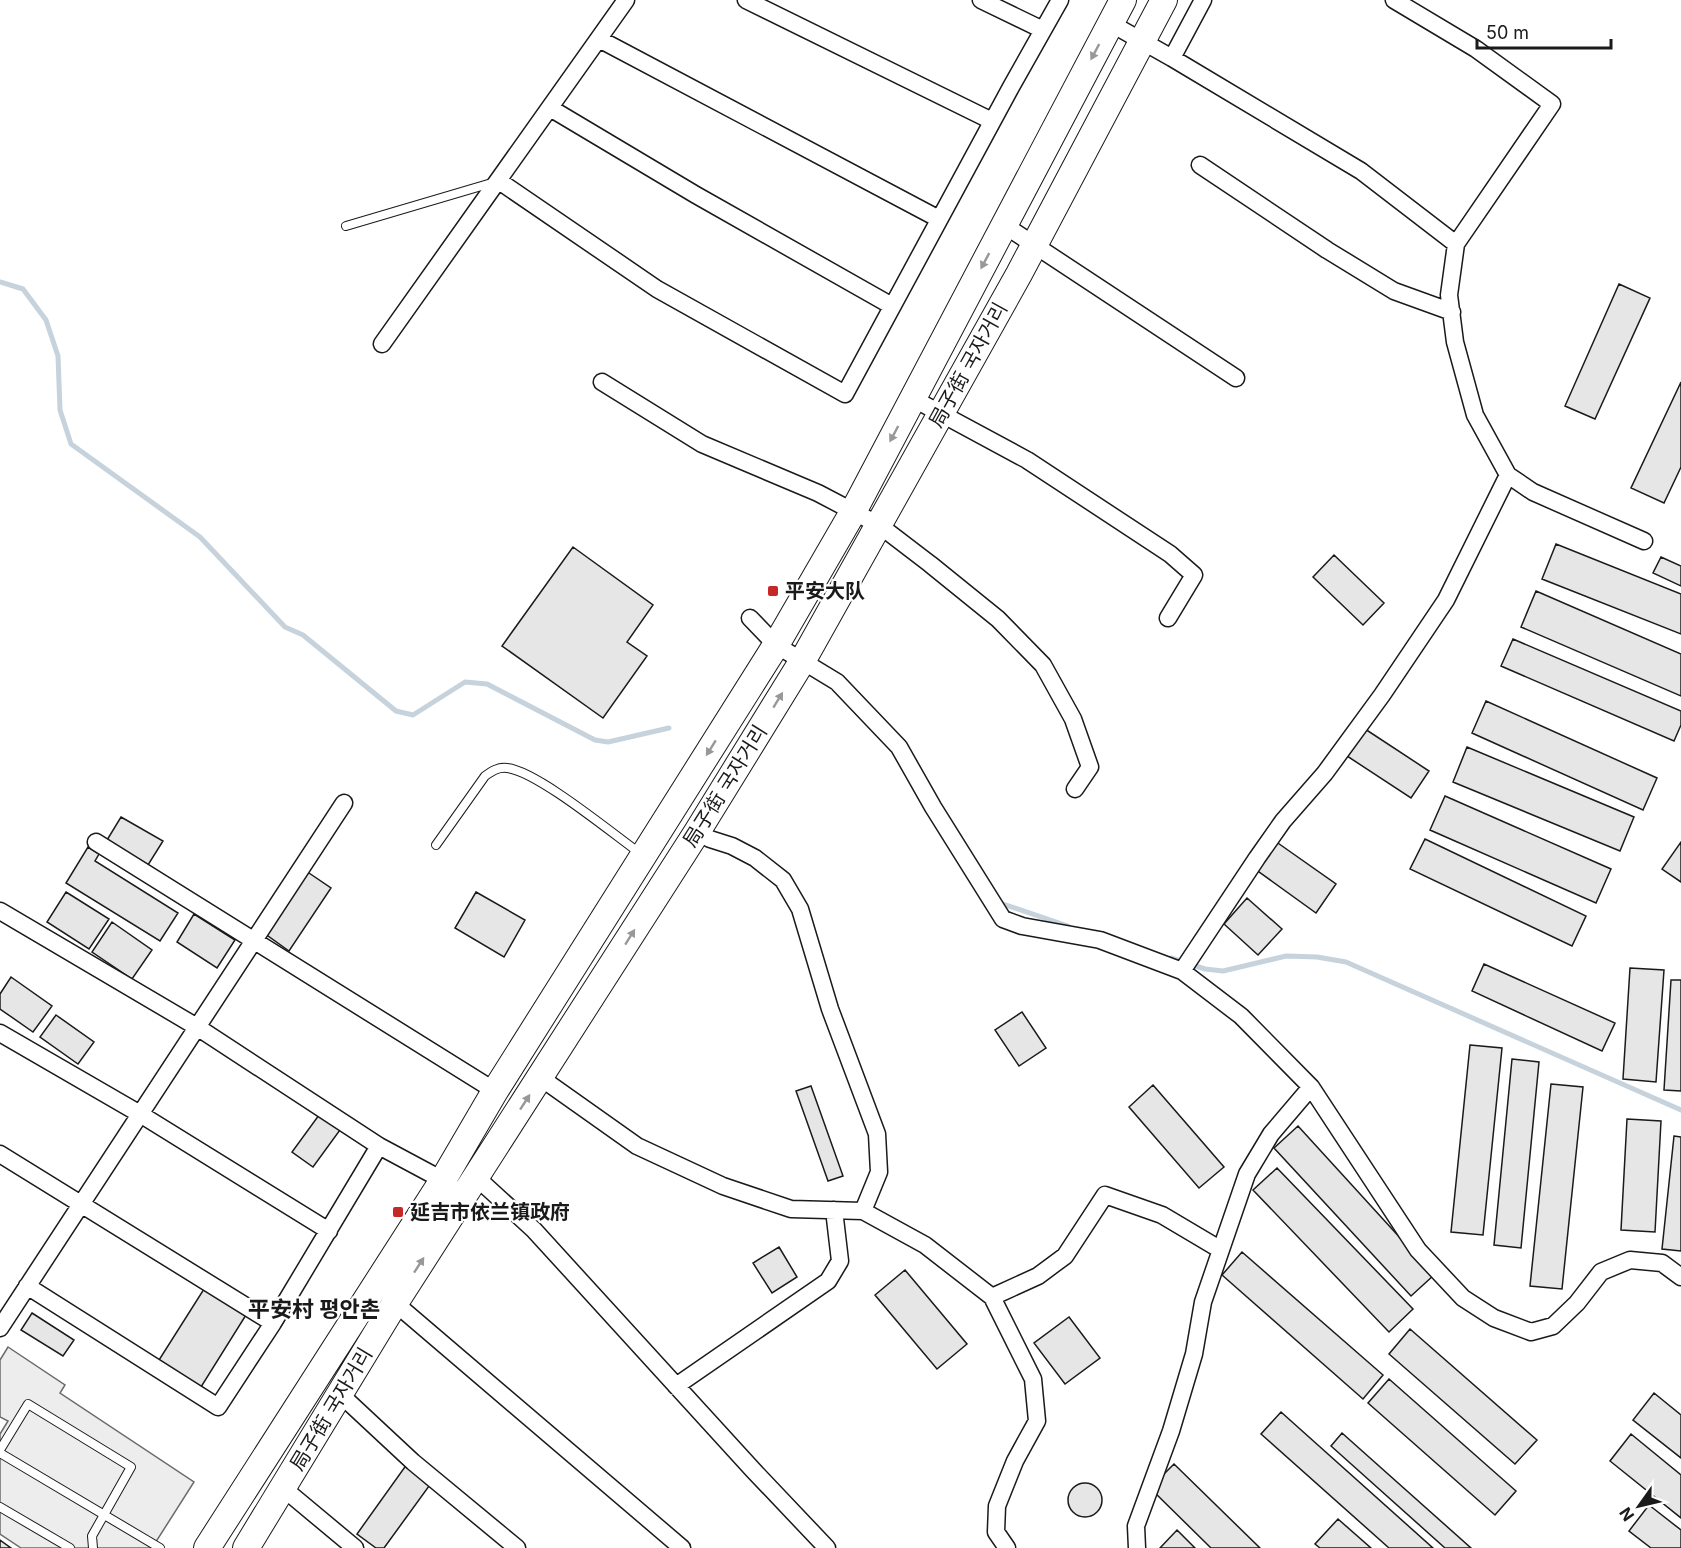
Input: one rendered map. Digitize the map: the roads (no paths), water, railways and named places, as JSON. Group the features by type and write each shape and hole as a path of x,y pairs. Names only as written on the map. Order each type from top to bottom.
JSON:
{"main road":[{"name":"局子街 국자거리","path":"207,1548 443,1180 495,1091 776,645 853,512 1123,0"},
{"name":"局子街 국자거리","path":"246,1548 395,1304 697,832 803,660 1035,245 1164,0"}],"street":[{"path":"382,344 626,0"},
{"path":"746,0 992,121"},
{"path":"981,0 1043,30"},
{"path":"499,181 657,289 845,394 1060,0"},
{"path":"1172,58 1203,0"},
{"path":"1394,0 1476,49 1552,104 1456,244 1449,296 1455,342 1475,415 1508,476 1533,492 1644,541"},
{"path":"1110,23 1143,40 1361,171 1456,244"},
{"path":"599,39 939,219"},
{"path":"550,108 696,195 892,306"},
{"path":"1200,165 1327,250 1394,291 1452,312"},
{"path":"1004,225 1236,378"},
{"path":"602,382 702,444 818,494 879,525 998,619 1043,665 1073,719 1090,767 1075,789"},
{"path":"912,398 1027,460 1170,554 1194,575 1168,618"},
{"path":"1186,964 1283,821 1338,756 1446,600 1508,476"},
{"path":"750,618 776,645 837,682 899,747 933,807 1003,919 1022,926 1100,940 1186,964 1311,1087 1418,1250 1463,1298 1494,1318 1531,1332 1553,1326 1577,1303 1601,1272 1630,1260 1662,1263 1681,1277"},
{"path":"0,1328 344,803"},
{"path":"697,832 732,846 764,865 783,880 800,909 830,1010 877,1134 879,1172 863,1211"},
{"path":"96,842 495,1091"},
{"path":"0,911 197,1027 379,1146 443,1180 471,1185 534,1230 827,1548"},
{"path":"0,1033 140,1114 329,1231"},
{"path":"541,1078 637,1146 723,1186 791,1209 863,1211 925,1245 992,1297 1033,1379 1036,1421 1015,1461 997,1506 996,1532 1007,1548"},
{"path":"1137,1548 1136,1526 1170,1431 1194,1354 1203,1302 1248,1174 1271,1134 1311,1087"},
{"path":"27,1286 218,1407 273,1323 379,1146"},
{"path":"0,1154 273,1323"},
{"path":"992,1297 1038,1276 1065,1256 1105,1195 1162,1215 1221,1250"},
{"path":"676,1386 828,1281 840,1261 834,1210"},
{"path":"395,1304 682,1548"},
{"path":"340,1394 413,1462 517,1548"},
{"path":"283,1488 355,1548"}],"lane":[{"path":"346,226 499,181"},
{"path":"436,845 485,776 493,771 510,768 542,783 643,856"},
{"path":"93,1548 92,1536 103,1514 130,1467 28,1404 0,1451 103,1514 160,1548"},
{"path":"0,1507 70,1548"}],"waterway":[{"path":"0,282 23,289 46,320 58,356 60,410 71,444 200,537 285,627 303,635 396,711 413,715 465,682 487,684 595,740 608,742 669,728"},
{"path":"997,902 1068,926"},
{"path":"1171,958 1205,969 1223,971 1286,956 1317,957 1346,962 1681,1110"}],"place":[{"name":"平安大队","path":"773,591"},
{"name":"延吉市依兰镇政府","path":"398,1212"}],"district":[{"name":"平安村 평안촌","path":"314,1309"}]}
